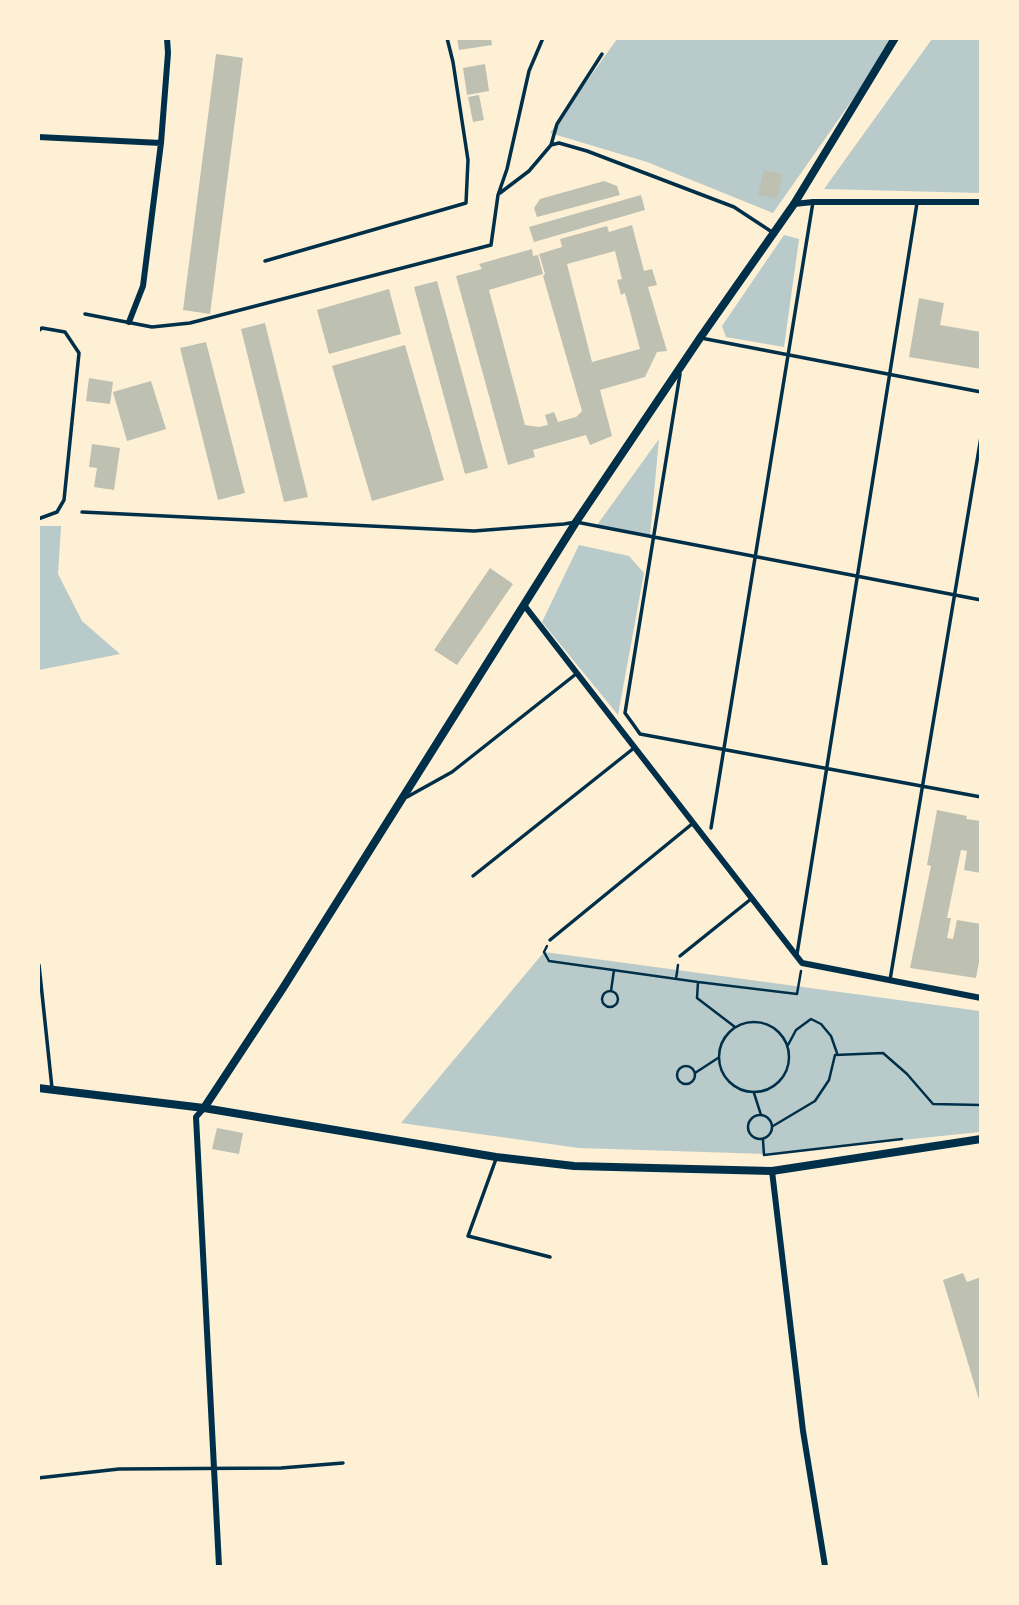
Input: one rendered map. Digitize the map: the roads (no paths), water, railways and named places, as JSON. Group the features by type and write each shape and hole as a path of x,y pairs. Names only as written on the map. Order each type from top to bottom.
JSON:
{"street":[{"path":"129,322 143,286 161,143 167,38"},
{"path":"219,1566 196,1117 290,976 576,522 794,204 895,38"},
{"path":"38,137 161,143"},
{"path":"794,204 981,202"},
{"path":"524,605 802,963 981,998"},
{"path":"38,1088 204,1108 496,1157 573,1166 772,1171 981,1139"},
{"path":"772,1171 803,1431 825,1566"}],"lane":[{"path":"265,261 466,203 468,160 447,38"},
{"path":"85,314 152,327 190,323 491,245 498,195 507,169 529,71 543,38"},
{"path":"498,195 529,171 551,145 557,124 602,54"},
{"path":"551,145 559,143 587,151 734,207 768,227 773,233"},
{"path":"711,828 813,202"},
{"path":"796,955 917,202"},
{"path":"38,331 43,328 65,332 79,353 64,500 57,512 38,519"},
{"path":"700,338 981,392"},
{"path":"681,366 625,713 640,734 981,797"},
{"path":"890,980 981,437"},
{"path":"82,512 474,531 576,522 981,600"},
{"path":"401,800 452,772 578,673"},
{"path":"473,876 635,747"},
{"path":"550,940 694,822"},
{"path":"680,956 752,898"},
{"path":"39,965 52,1090"},
{"path":"496,1157 468,1236 550,1257"},
{"path":"38,1478 119,1469 281,1468 343,1463"}]}
